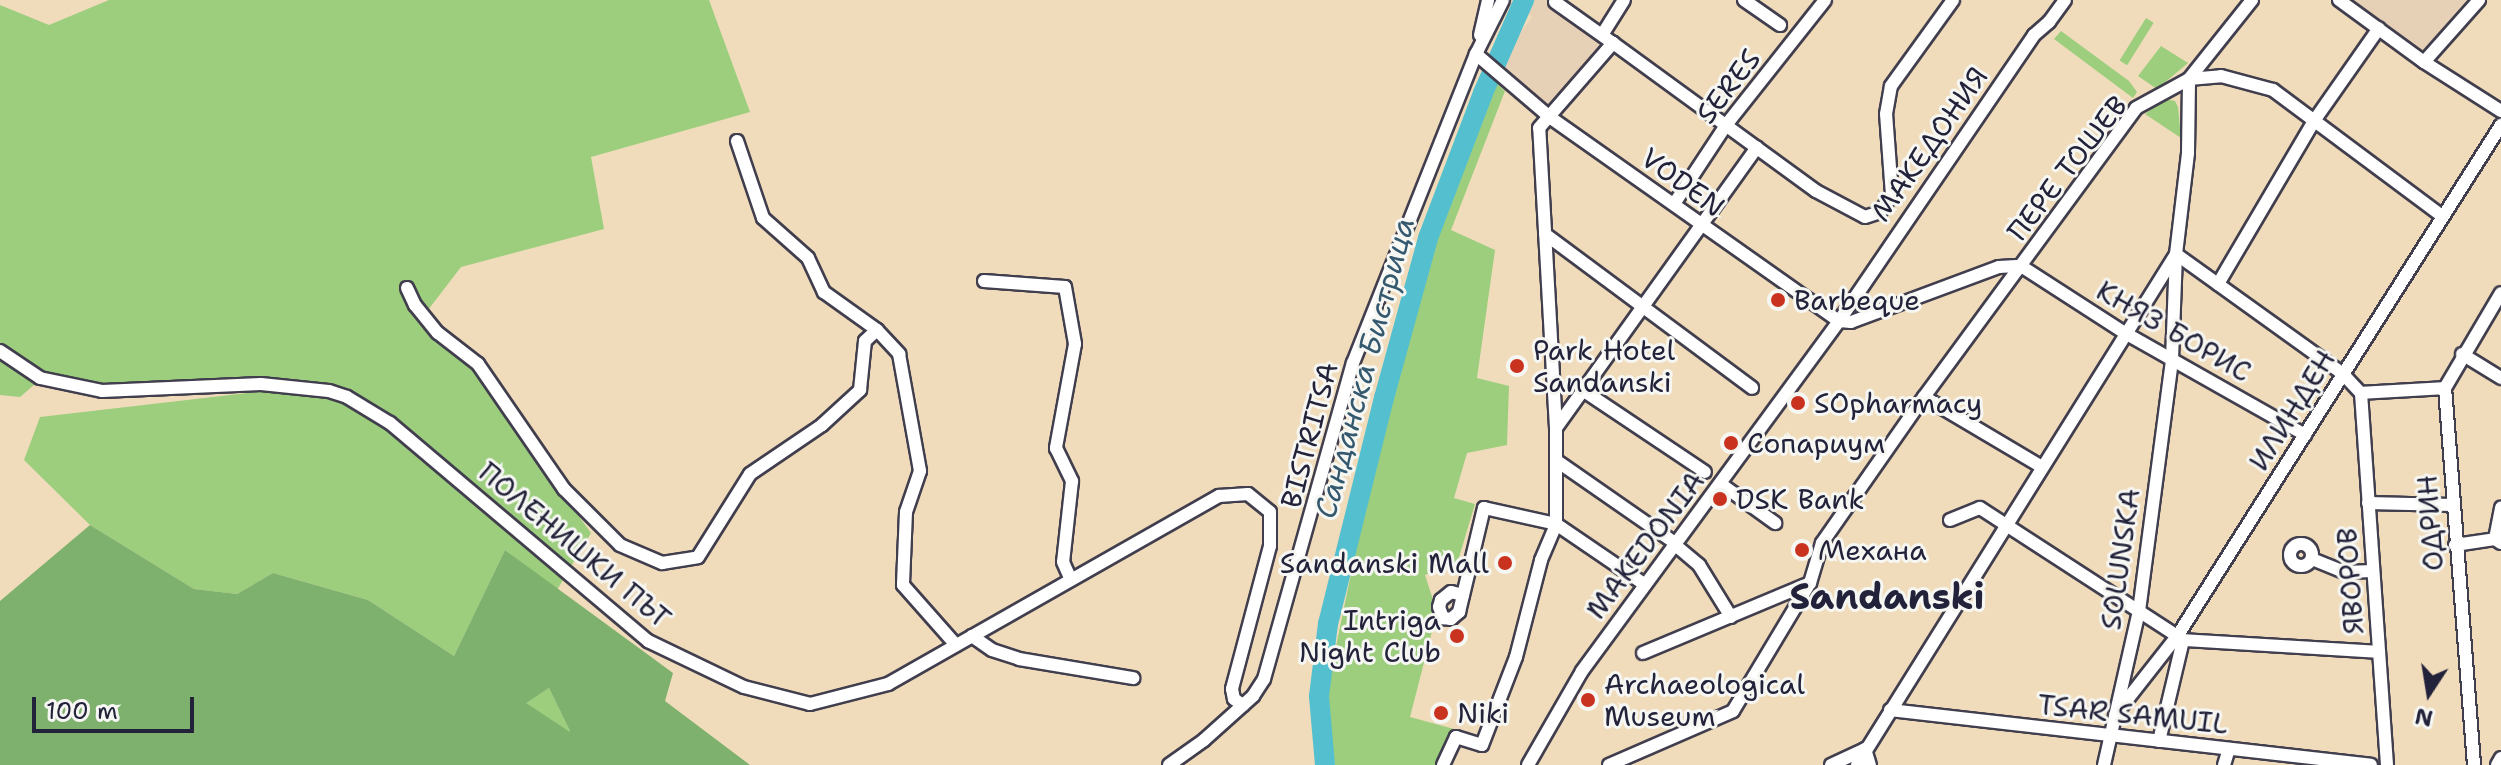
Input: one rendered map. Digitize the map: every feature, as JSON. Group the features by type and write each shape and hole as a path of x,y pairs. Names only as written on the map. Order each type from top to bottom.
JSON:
{"street":[{"path":"1480,57 1488,0"},
{"name":"BISTRITSA","path":"1169,765 1243,705 1264,679 1279,638 1353,363 1503,0"},
{"path":"1443,765 1456,737 1482,745 1516,657 1541,560 1556,524 1556,428 1539,128 1551,118 1608,39 1624,0"},
{"path":"1744,0 1780,25"},
{"name":"SERES","path":"1674,204 1726,125 1825,0"},
{"path":"1555,2 1816,191 1865,217 1880,212 1892,195 1886,114 1891,86 1953,0"},
{"name":"МАКЕДОНИЯ","path":"1839,321 2034,35 2065,0"},
{"name":"ПЕРЕ ТОШЕВ","path":"1609,765 1733,711 1810,583 1822,543 1924,397 2136,108 2189,79 2252,0"},
{"path":"2339,0 2424,62 2501,111"},
{"path":"2424,62 2479,0"},
{"path":"2218,284 2314,121 2379,28"},
{"name":"VODEN","path":"1480,57 1551,118 1839,321"},
{"path":"2189,79 2221,76 2273,90 2441,215"},
{"name":"SOLUNSKA","path":"2104,765 2139,611 2172,359 2176,254 2188,153 2189,79"},
{"name":"ИЛИНДЕН","path":"2115,715 2180,638 2441,215 2501,125"},
{"path":"737,141 763,218 808,258 824,292 877,330 899,354 920,471 906,512 903,585 956,645"},
{"path":"1556,428 1757,147"},
{"path":"1545,234 1644,304 1752,388"},
{"path":"1857,765 2176,254 2343,374 2361,393 2445,388"},
{"path":"1839,321 1851,322 1999,267 2021,266"},
{"name":"КНЯЗ БОРИС","path":"2021,266 2125,333 2305,435"},
{"path":"984,281 1065,287 1075,344 1056,448 1072,481 1063,562 1070,578"},
{"path":"407,288 415,305 438,333 478,364 564,489 620,545 662,563 698,557 750,474 822,425 860,390 865,341 877,330"},
{"name":"ОДРИН","path":"2474,765 2445,388 2462,354 2499,299"},
{"name":"MAKEDONIA","path":"1528,765 1582,671 1644,584 1677,546 1775,403 1839,321"},
{"name":"ПОЛЕНИШКИ ПЪТ","path":"0,351 40,378 102,391 261,384 329,391 347,397 390,423 648,641 744,687 810,704 888,684 1219,496 1248,494 1270,512 1270,546 1232,689 1234,699 1243,705"},
{"path":"2462,354 2501,378"},
{"path":"1581,389 1705,472"},
{"name":"ЯВОРОВ","path":"2361,393 2387,765"},
{"path":"1924,397 2042,467"},
{"path":"1557,461 1699,565 1731,617"},
{"path":"1721,484 1775,523"},
{"path":"2368,503 2452,505"},
{"path":"1463,595 1484,508 1556,524 1644,584"},
{"path":"1950,520 1980,508 2180,638 2379,652"},
{"path":"2455,545 2498,541 2501,508"},
{"path":"2312,559 2344,572 2373,571"},
{"path":"1643,653 1810,583"},
{"path":"972,636 992,650 1019,659 1133,678"},
{"path":"2159,741 2180,638"},
{"name":"TSAR SAMUIL","path":"1890,710 2229,749 2312,762 2371,765"},
{"path":"1831,765 1865,749"},
{"path":"1865,749 1870,765"},
{"path":"2224,765 2229,749"},
{"path":"2497,765 2501,758"}],"shaded area":[{"path":"1528,0 1570,0 1563,12 1603,42 1549,107 1498,64 1532,17 1522,8"},
{"path":"2352,0 2466,0 2422,52"}],"green space":[{"path":"109,0 709,0 750,112 591,157 604,229 461,267 418,323 473,369 591,533 557,590 505,550 454,656 368,600 273,573 237,594 194,589 90,525 24,460 40,417 282,389 102,391 41,379 20,397 0,395 0,5 49,25"},
{"path":"2146,18 2154,23 2127,65 2120,60"},
{"path":"2061,31 2129,81 2137,92 2133,98 2054,39"},
{"path":"2161,46 2188,63 2157,89 2138,76"},
{"path":"1493,80 1505,91 1451,230 1495,250 1477,378 1509,386 1507,445 1467,453 1454,498 1475,504 1457,564 1425,575 1437,612 1410,717 1454,729 1436,765 1335,765 1325,700 1377,447 1438,226"},
{"path":"2165,99 2175,101 2178,107 2181,138 2145,114"},
{"path":"90,525 194,589 237,594 273,573 368,600 454,656 505,550 673,673 665,701 750,765 0,765 0,601","holes":["549,688 570,732 526,703"]},
{"path":"549,688 571,733 525,703"}],"waterway":[{"name":"Санданска Бистрица","path":"1325,765 1319,696 1328,624 1384,398 1428,238 1483,93 1524,0"}],"place":[{"name":"Barbeque","path":"1778,300"},
{"name":"Park Hotel Sandanski","path":"1517,366"},
{"name":"SOpharmacy","path":"1798,403"},
{"name":"Сопариум","path":"1731,443"},
{"name":"DSK Bank","path":"1720,499"},
{"name":"Механа","path":"1802,550"},
{"name":"Sandanski Mall","path":"1505,563"},
{"name":"Intriga Night Club","path":"1457,636"},
{"name":"Archaeological Museum","path":"1588,700"},
{"name":"Niki","path":"1441,713"}],"district":[{"name":"Sandanski","path":"1887,597"}]}
